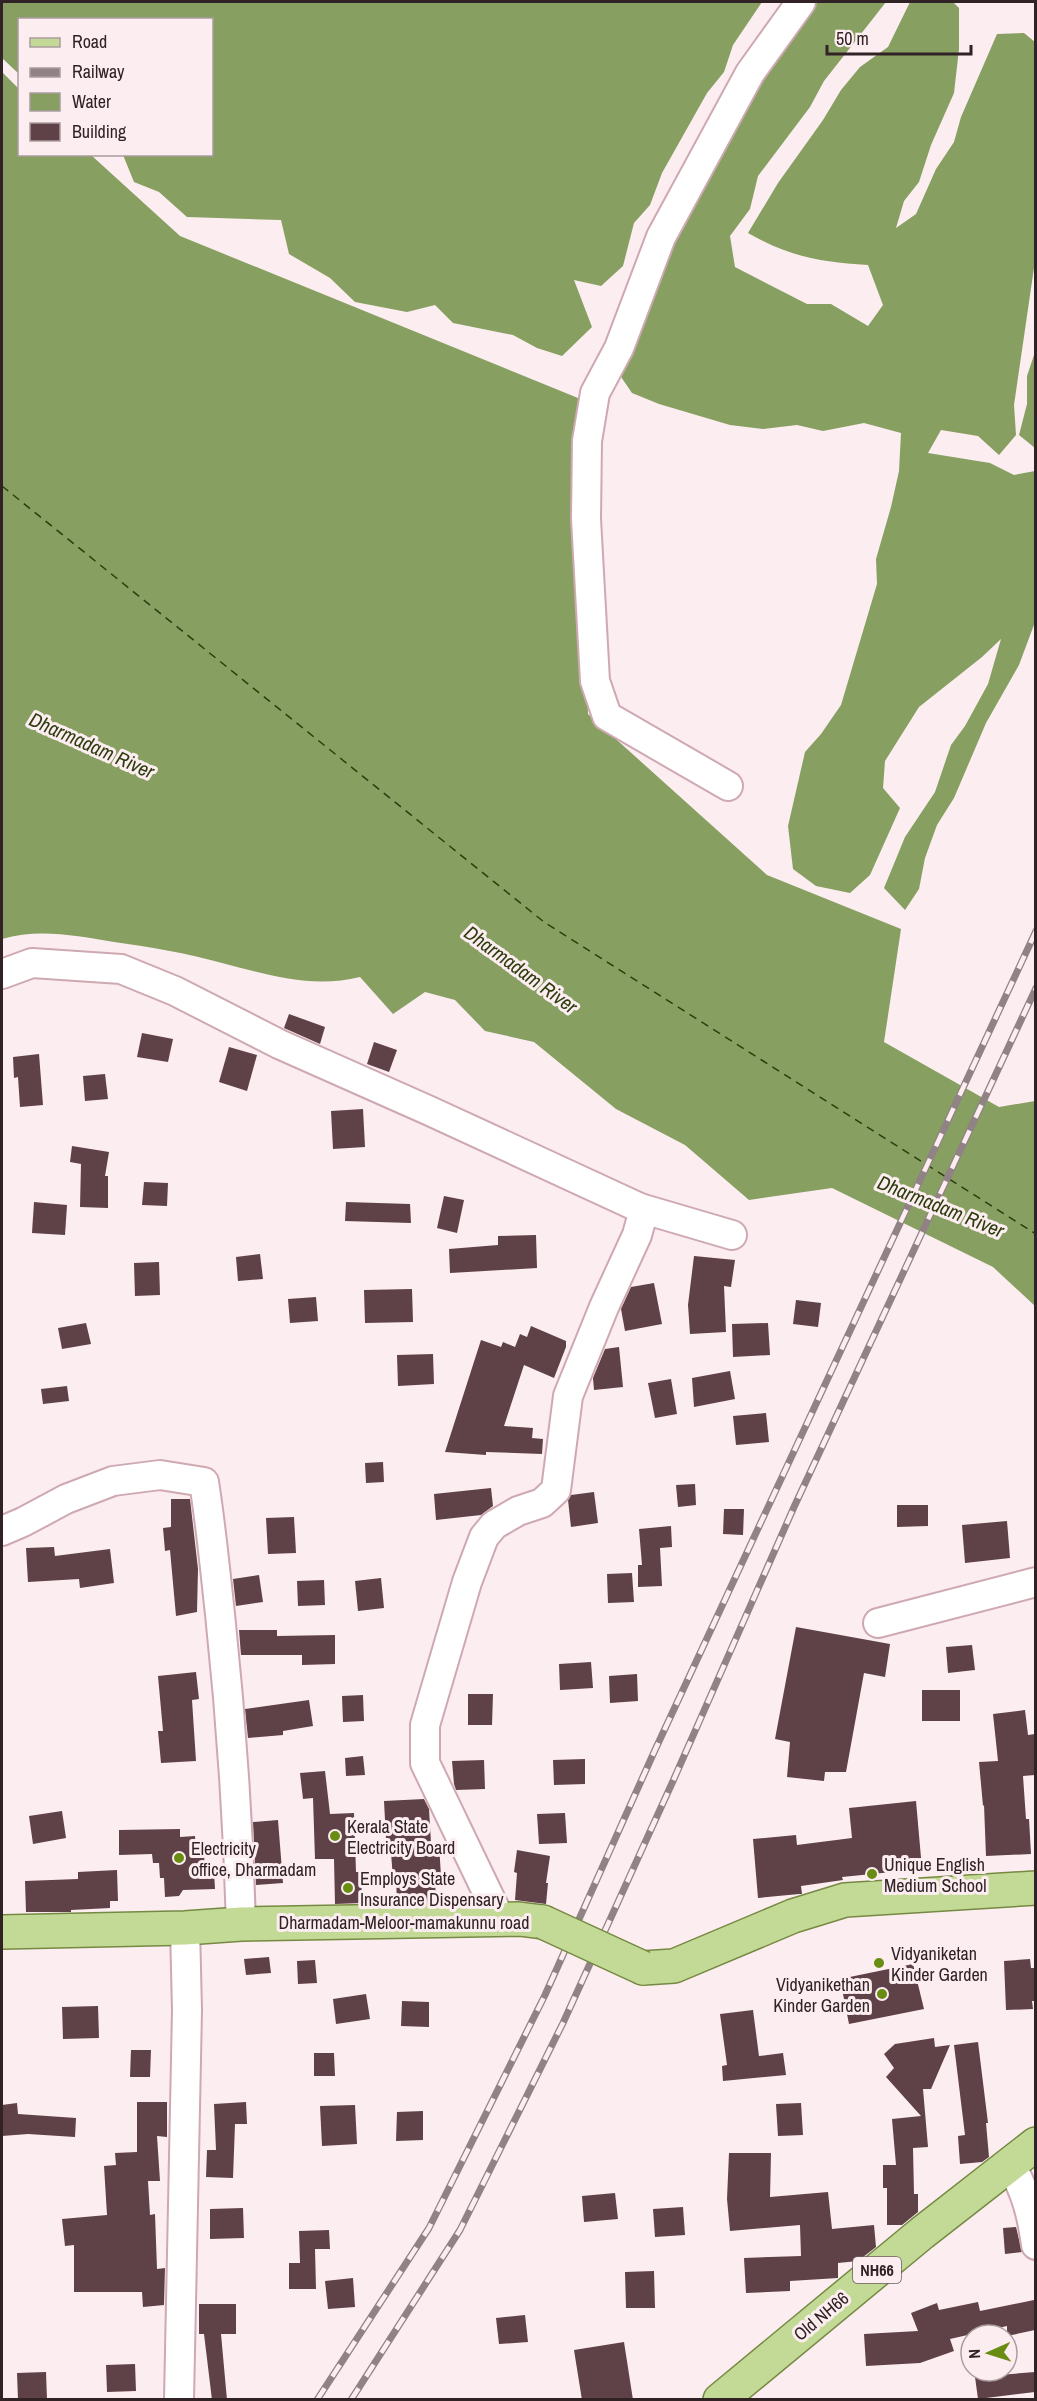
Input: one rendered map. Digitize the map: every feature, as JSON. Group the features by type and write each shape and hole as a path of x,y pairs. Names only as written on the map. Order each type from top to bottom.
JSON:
{"main road":[{"name":"Dharmadam-Meloor-mamakunnu road","path":"2,1932 185,1928 241,1924 519,1919 543,1922 643,1968 674,1966 793,1916 845,1900 1035,1888"},
{"name":"Old NH66","path":"720,2400 922,2233 1035,2144"}],"street":[{"path":"728,786 607,716 595,681 586,519 587,441 595,393 619,348 661,237 750,73 801,2"},
{"path":"2,974 32,963 121,969 175,991 279,1044 640,1208 732,1235"},
{"path":"501,1921 425,1763 425,1725 467,1582 484,1537 494,1525 518,1511 542,1503 556,1490 568,1396 604,1306 637,1235 642,1217 640,1208"},
{"path":"2,1531 66,1499 113,1481 159,1475 204,1482 212,1531 228,1694 238,1830 241,1924"},
{"path":"878,1623 1035,1582"},
{"path":"179,2400 187,2010 185,1928"},
{"path":"1011,2165 1023,2187 1032,2213 1035,2245"}],"water":[{"path":"2,2 762,2 733,45 724,72 707,93 662,173 650,205 634,223 623,266 601,286 574,280 592,327 562,356 537,348 513,335 453,323 435,305 407,312 355,302 330,278 289,254 281,220 187,217 159,192 134,182 123,156 213,156 213,18 18,18 18,73 2,58"},
{"path":"803,2 886,2 824,81 810,107 758,176 750,209 730,236 735,267 807,304 831,304 868,326 883,305 868,265 806,257 778,248 748,233 778,183 823,120 841,90 860,67 888,47 910,2 953,2 959,8 959,49 954,93 931,145 919,182 904,201 896,228 916,214 936,169 954,142 961,117 997,34 1024,33 1035,42 1036,254 1014,405 1016,435 999,455 978,436 941,430 928,453 990,463 1014,475 1035,471 1035,622 1019,665 986,723 954,798 937,825 925,858 919,889 905,910 884,888 905,837 935,792 951,745 965,726 988,684 1001,639 919,707 885,761 883,788 900,808 870,875 850,893 816,886 793,869 788,826 805,752 841,705 877,584 876,559 899,471 901,433 864,423 823,431 797,425 763,429 730,425 659,404 632,393 615,368 649,263"},
{"name":"Dharmadam River","path":"2,72 18,88 18,156 92,156 180,236 578,398 588,714 767,875 901,929 884,1042 999,1107 1035,1101 1035,1306 993,1267 832,1188 749,1200 685,1145 616,1109 534,1042 485,1031 455,1000 425,992 393,1014 360,977 325,982 291,979 182,953 72,936 30,934 2,939"},
{"path":"1035,352 1035,448 1019,435 1027,404 1027,376"}],"building":[{"path":"289,1014 325,1027 320,1044 284,1028"},
{"path":"142,1033 173,1039 168,1062 137,1057"},
{"path":"374,1042 397,1050 389,1072 367,1064"},
{"path":"229,1047 257,1055 247,1091 219,1082"},
{"path":"39,1054 43,1105 20,1107 18,1077 14,1078 13,1057"},
{"path":"105,1074 108,1099 85,1101 83,1076"},
{"path":"363,1109 365,1147 333,1149 331,1111"},
{"path":"72,1146 109,1152 105,1176 108,1176 108,1208 80,1207 81,1164 70,1162"},
{"path":"144,1182 168,1183 167,1206 142,1205"},
{"path":"444,1196 464,1200 457,1233 437,1228"},
{"path":"34,1202 67,1205 65,1235 32,1233"},
{"path":"346,1202 410,1204 411,1223 345,1221"},
{"path":"536,1235 537,1268 450,1273 449,1249 498,1245 498,1236"},
{"path":"260,1254 263,1279 238,1281 236,1257"},
{"path":"694,1256 735,1260 731,1287 724,1286 726,1332 690,1334 688,1305"},
{"path":"159,1262 160,1295 135,1296 134,1263"},
{"path":"654,1283 662,1324 625,1331 621,1309 631,1287"},
{"path":"412,1289 413,1322 365,1323 364,1290"},
{"path":"316,1297 318,1321 290,1323 288,1299"},
{"path":"796,1300 821,1303 818,1327 793,1324"},
{"path":"86,1323 91,1344 62,1349 58,1328"},
{"path":"768,1323 770,1355 733,1357 732,1324"},
{"path":"531,1326 566,1341 566,1347 554,1378 524,1365 504,1426 533,1428 532,1438 543,1439 542,1454 486,1452 486,1455 445,1452 481,1340 501,1347 503,1342 515,1347 520,1334 527,1337"},
{"path":"619,1347 623,1387 594,1390 593,1378 605,1349"},
{"path":"433,1354 434,1384 398,1386 397,1355"},
{"path":"730,1371 735,1399 694,1407 692,1378"},
{"path":"671,1379 677,1414 655,1418 648,1383"},
{"path":"67,1386 69,1401 43,1404 41,1389"},
{"path":"766,1413 769,1442 736,1445 733,1416"},
{"path":"383,1462 384,1482 366,1483 365,1463"},
{"path":"695,1484 696,1505 678,1507 676,1485"},
{"path":"491,1488 493,1506 481,1515 436,1520 434,1494"},
{"path":"594,1492 598,1523 571,1527 568,1500 571,1495"},
{"path":"171,1499 190,1499 198,1569 197,1612 176,1616 170,1550 165,1551 163,1528 171,1527"},
{"path":"897,1505 928,1505 928,1526 897,1527"},
{"path":"724,1509 744,1509 743,1535 723,1534"},
{"path":"294,1517 296,1553 268,1554 266,1518"},
{"path":"1007,1521 1010,1558 965,1563 962,1525"},
{"path":"671,1526 672,1547 660,1548 662,1586 638,1587 638,1565 642,1565 639,1529"},
{"path":"54,1547 55,1556 110,1549 114,1583 80,1588 79,1579 28,1582 26,1548"},
{"path":"632,1573 634,1602 608,1603 607,1574"},
{"path":"259,1575 263,1602 236,1606 233,1579"},
{"path":"381,1578 384,1608 358,1611 355,1581"},
{"path":"324,1580 325,1605 298,1606 297,1581"},
{"path":"796,1627 890,1644 885,1677 864,1673 846,1772 825,1772 824,1781 787,1777 790,1742 775,1739"},
{"path":"239,1630 277,1630 277,1636 335,1635 335,1664 302,1665 302,1655 241,1655"},
{"path":"972,1645 975,1670 948,1673 946,1647"},
{"path":"591,1662 593,1688 560,1690 559,1664"},
{"path":"196,1672 199,1699 192,1700 196,1761 161,1763 158,1731 163,1731 158,1676"},
{"path":"637,1674 638,1701 610,1703 609,1676"},
{"path":"922,1690 960,1690 960,1721 922,1721"},
{"path":"468,1694 493,1694 492,1725 468,1725"},
{"path":"363,1695 364,1721 343,1722 342,1696"},
{"path":"309,1700 313,1726 283,1731 283,1735 248,1738 245,1709"},
{"path":"1025,1710 1028,1735 1035,1734 1035,1775 1023,1776 1031,1854 986,1856 979,1762 998,1761 993,1714"},
{"path":"363,1756 365,1775 346,1776 345,1758"},
{"path":"585,1759 585,1784 554,1785 553,1760"},
{"path":"484,1760 485,1789 456,1790 452,1761"},
{"path":"325,1771 330,1814 354,1813 356,1872 361,1872 362,1903 335,1904 334,1859 315,1859 313,1798 303,1799 300,1773"},
{"path":"424,1799 429,1809 431,1843 439,1843 441,1877 435,1877 436,1902 397,1902 390,1839 386,1839 384,1801"},
{"path":"916,1801 922,1869 842,1877 843,1880 801,1886 802,1894 758,1898 753,1839 796,1835 797,1845 852,1838 849,1808"},
{"path":"62,1811 66,1838 33,1844 29,1816"},
{"path":"565,1813 567,1843 539,1844 537,1814"},
{"path":"278,1820 283,1883 256,1885 253,1822"},
{"name":"Electricity office, Dharmadam","path":"180,1829 180,1837 195,1836 196,1853 204,1853 205,1872 214,1871 215,1889 183,1890 179,1896 165,1897 164,1878 160,1878 159,1863 153,1863 152,1854 119,1855 119,1830"},
{"path":"517,1850 550,1856 546,1904 515,1900 517,1873 514,1872"},
{"path":"117,1870 118,1901 110,1901 110,1908 71,1910 71,1912 26,1912 25,1881 78,1879 78,1872"},
{"path":"269,1957 271,1973 246,1975 244,1959"},
{"path":"1030,1959 1031,1968 1035,1968 1033,2009 1006,2010 1004,1961"},
{"path":"315,1960 317,1983 298,1984 297,1961"},
{"name":"Vidyanikethan Kinder Garden","path":"913,1964 924,2009 849,2024 840,1979"},
{"path":"366,1994 370,2019 336,2024 333,1999"},
{"path":"402,2001 429,2002 429,2027 401,2026"},
{"path":"98,2006 99,2038 63,2039 62,2007"},
{"path":"753,2010 759,2056 783,2053 786,2075 723,2081 722,2066 727,2065 720,2014"},
{"path":"934,2038 935,2047 950,2045 931,2089 923,2089 928,2147 913,2148 914,2194 918,2194 918,2212 902,2225 887,2225 887,2188 883,2188 883,2165 896,2165 892,2119 921,2116 886,2077 894,2068 884,2054 895,2044"},
{"path":"978,2042 988,2123 986,2123 989,2157 982,2162 960,2164 958,2136 965,2135 954,2045"},
{"path":"131,2050 151,2050 150,2077 130,2077"},
{"path":"314,2053 334,2053 335,2076 314,2076"},
{"path":"137,2102 167,2102 167,2137 157,2136 160,2181 148,2181 150,2215 155,2214 157,2269 165,2268 164,2305 143,2307 142,2292 74,2292 74,2245 65,2246 62,2219 107,2215 104,2166 116,2165 115,2153 137,2152"},
{"path":"246,2102 247,2124 235,2124 233,2178 206,2177 207,2150 216,2150 214,2104"},
{"path":"17,2103 18,2114 76,2118 75,2137 28,2134 2,2136 2,2105"},
{"path":"801,2103 803,2135 778,2136 776,2104"},
{"path":"355,2105 357,2144 322,2146 320,2106"},
{"path":"423,2111 423,2140 396,2141 397,2112"},
{"path":"729,2153 771,2153 770,2197 828,2192 832,2229 874,2225 876,2247 858,2261 838,2263 838,2278 790,2281 790,2291 746,2293 744,2258 801,2256 800,2225 730,2231 727,2199"},
{"path":"615,2193 618,2219 584,2222 582,2196"},
{"path":"683,2207 685,2235 655,2237 653,2209"},
{"path":"243,2208 244,2238 210,2239 210,2209"},
{"path":"1016,2227 1022,2252 1005,2254 1003,2228"},
{"path":"329,2230 330,2249 315,2249 316,2289 289,2289 289,2263 300,2263 299,2231"},
{"path":"654,2271 655,2308 626,2308 625,2272"},
{"path":"353,2278 355,2307 328,2309 325,2281"},
{"path":"1034,2300 1035,2330 1019,2333 1019,2323 959,2323 959,2337 950,2339 954,2351 920,2363 866,2366 864,2334 918,2331 911,2313 937,2303 939,2310 978,2302 980,2311"},
{"path":"199,2304 236,2304 236,2334 221,2334 227,2400 212,2400 204,2334 199,2334"},
{"path":"525,2315 528,2342 499,2344 496,2318"},
{"path":"624,2342 633,2400 582,2400 574,2350"},
{"path":"135,2364 136,2391 107,2392 106,2365"},
{"path":"46,2372 47,2400 18,2400 17,2373"},
{"path":"1035,2372 1035,2392 978,2399 976,2383 1019,2383 1019,2373"}],"ferry route":[{"path":"2,486 544,922 1036,1234"}],"railway":[{"path":"317,2400 429,2228 545,1995 655,1750 1036,931"},
{"path":"351,2400 460,2230 563,2023 794,1507 1036,988"}],"place":[{"name":"Kerala State Electricity Board","path":"335,1836"},
{"name":"Electricity office, Dharmadam","path":"179,1858"},
{"name":"Unique English Medium School","path":"872,1874"},
{"name":"Employs State Insurance Dispensary","path":"348,1888"},
{"name":"Vidyaniketan Kinder Garden","path":"879,1963"},
{"name":"Vidyanikethan Kinder Garden","path":"882,1994"}]}
